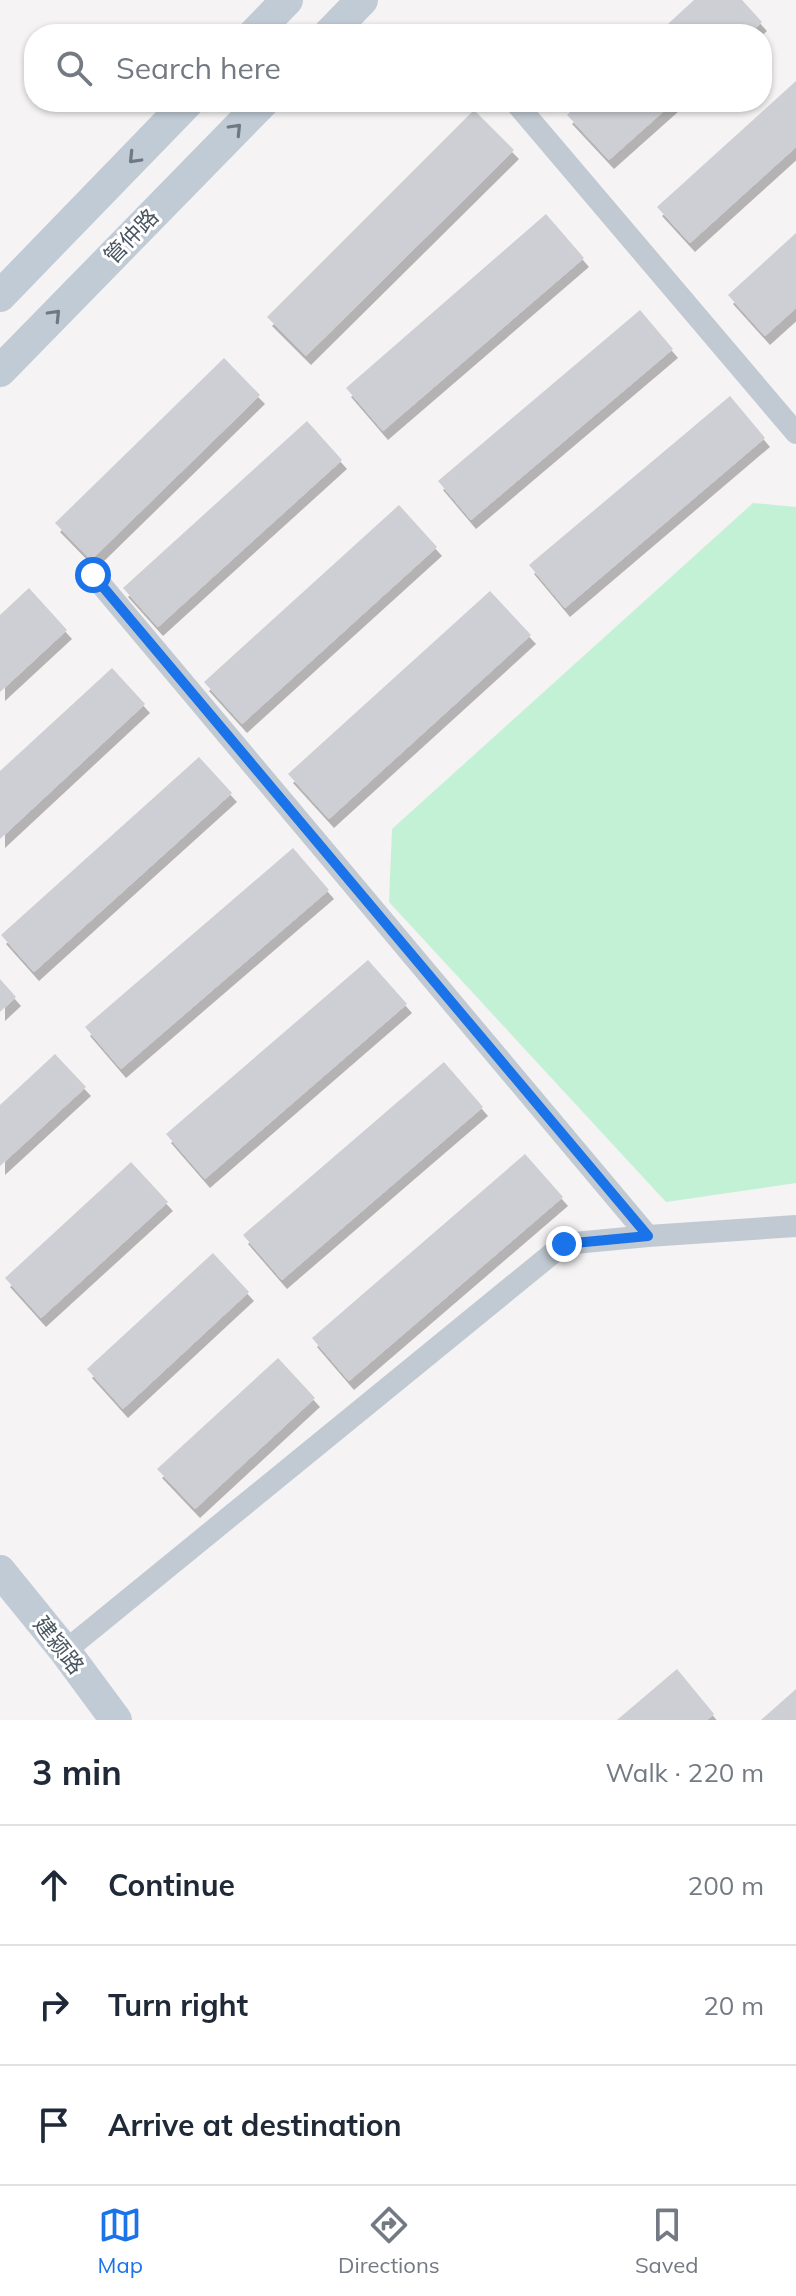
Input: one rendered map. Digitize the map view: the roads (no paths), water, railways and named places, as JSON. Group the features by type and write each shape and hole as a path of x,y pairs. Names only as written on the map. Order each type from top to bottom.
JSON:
{"street":[{"path":"264,24 287,0"},
{"path":"339,24 362,0"},
{"path":"0,296 178,112"},
{"name":"管仲路","path":"0,371 253,112"},
{"path":"523,112 796,433"},
{"path":"93,575 648,1236"},
{"path":"65,1651 564,1244 796,1226"},
{"name":"建颍路","path":"0,1571 116,1720"}]}
